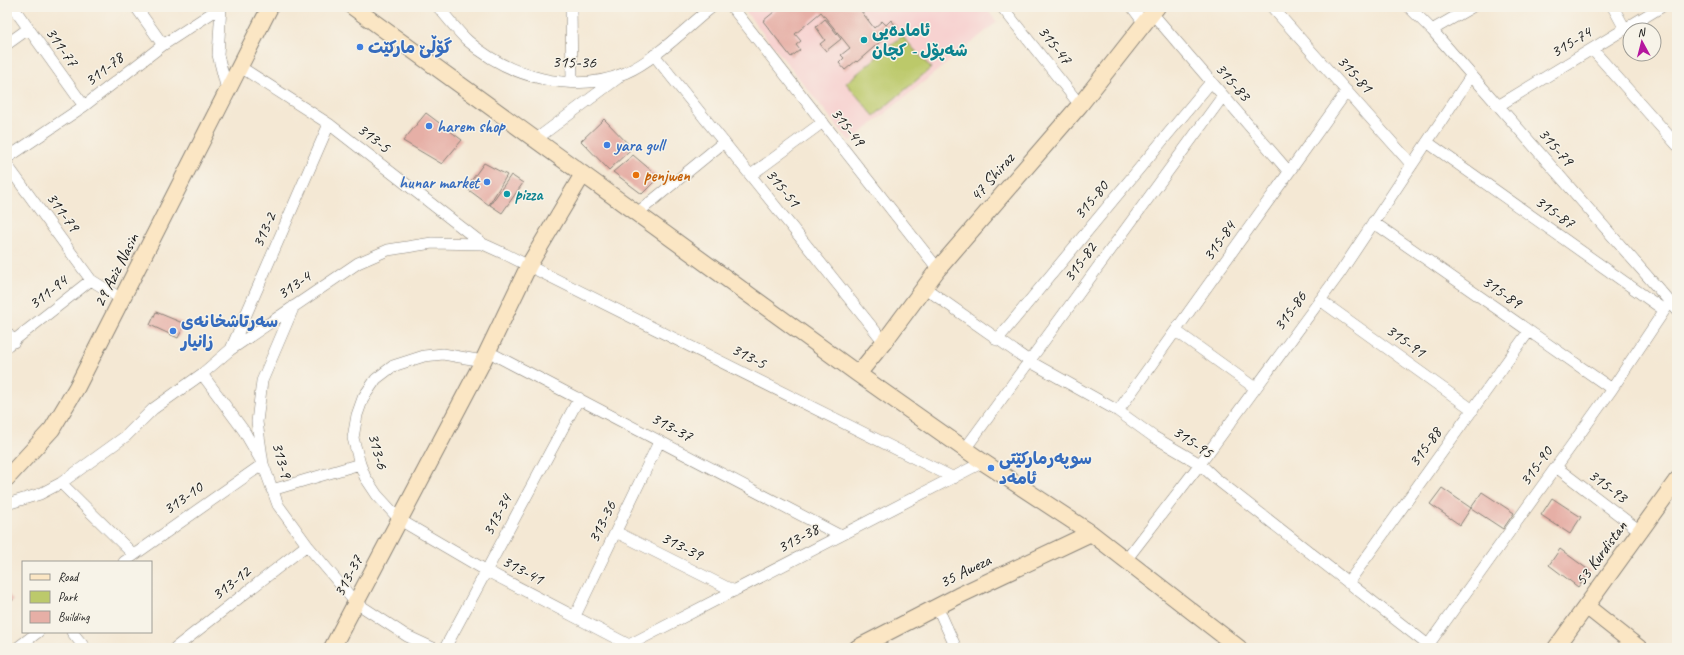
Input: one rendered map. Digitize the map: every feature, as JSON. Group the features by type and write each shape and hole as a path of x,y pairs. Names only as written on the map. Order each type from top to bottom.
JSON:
{"street":[{"name":"311-77","path":"13,7 84,106"},
{"path":"136,7 163,44"},
{"path":"221,7 218,55 227,90"},
{"name":"311-78","path":"7,158 84,106 163,44 221,7"},
{"name":"29 Aziz Nasin","path":"7,478 52,430 77,387 270,7"},
{"path":"353,7 858,374 984,462 1091,533 1179,603 1239,648"},
{"name":"315-36","path":"438,7 467,40 490,57 516,72 549,80 572,82 604,79 625,73 654,55 712,7"},
{"path":"571,7 572,82"},
{"name":"315-49","path":"732,7 938,269"},
{"name":"315-47","path":"1002,7 1080,105"},
{"name":"315-83","path":"1132,7 1151,14 1289,172"},
{"name":"315-81","path":"1272,7 1412,164"},
{"name":"315-79","path":"1409,7 1432,30 1673,308"},
{"path":"1432,30 1472,7"},
{"path":"1613,7 1622,24"},
{"name":"315-74","path":"1636,22 1661,7"},
{"name":"47 Shiraz","path":"858,374 884,342 938,269 1080,105 1151,14"},
{"path":"7,44 28,29"},
{"name":"315-74","path":"1498,106 1622,31"},
{"path":"1592,49 1677,145"},
{"name":"315-51","path":"654,55 884,342"},
{"name":"313-5","path":"239,66 329,124 483,244"},
{"path":"535,140 625,73"},
{"name":"315-86","path":"1126,560 1200,464 1320,300 1471,76"},
{"name":"315-80","path":"997,340 1211,82"},
{"name":"315-84","path":"1118,411 1347,91"},
{"name":"315-82","path":"965,449 1223,96"},
{"path":"751,175 823,122"},
{"name":"313-2","path":"230,350 329,124"},
{"path":"636,214 724,142"},
{"name":"315-87","path":"1427,142 1673,308"},
{"name":"311-79","path":"7,164 91,280"},
{"name":"313-37","path":"332,648 507,314 529,265 583,174"},
{"name":"315-89","path":"1373,222 1612,389"},
{"name":"313-4","path":"7,504 40,494 61,484 126,436 153,409 202,374 230,350 358,263 388,250 432,243 483,244 529,265"},
{"name":"313-5","path":"529,265 954,478"},
{"path":"91,280 122,300"},
{"name":"311-94","path":"9,340 91,280"},
{"name":"315-95","path":"925,288 1029,361 1118,411 1154,436 1200,464 1215,478 1427,647"},
{"name":"315-91","path":"1320,300 1473,410"},
{"name":"313-9","path":"295,306 262,381 257,422 263,464 278,505 307,545 355,602 407,636 433,648"},
{"name":"315-90","path":"1427,647 1612,389 1673,308"},
{"path":"1176,331 1255,388"},
{"name":"315-88","path":"1348,583 1529,331"},
{"name":"313-6","path":"400,520 377,495 360,464 353,438 357,415 363,398 376,379 393,366 424,356 443,354 485,356"},
{"name":"313-37","path":"485,356 579,398 659,442 839,535"},
{"path":"202,374 244,431 263,464"},
{"name":"313-34","path":"445,648 579,398"},
{"name":"313-36","path":"575,616 659,442"},
{"name":"313-38","path":"630,646 839,535 984,462"},
{"name":"313-10","path":"125,561 263,464"},
{"path":"272,490 360,464"},
{"name":"315-93","path":"1556,467 1640,531"},
{"name":"53 Kurdistan","path":"1556,648 1677,480"},
{"path":"61,484 133,554"},
{"name":"313-41","path":"400,520 487,571 630,646"},
{"name":"313-39","path":"616,532 734,591"},
{"name":"35 Aweza","path":"857,648 937,606 1091,533"},
{"name":"313-12","path":"175,648 307,545"},
{"path":"937,606 956,648"},
{"path":"1586,606 1639,648"},
{"path":"17,648 37,633"},
{"path":"73,633 85,648"}],"shaded area":[{"path":"742,7 985,7 997,22 850,142"}],"green space":[{"path":"902,36 931,68 874,116 846,83"}],"building":[{"name":"ئامادەیی شەپۆل - کچان","path":"780,7 858,7 874,28 882,21 886,25 891,20 897,27 857,62 856,61 845,70 839,63 844,58 841,55 850,48 821,12 795,34 801,41 796,45 800,50 791,57 763,21"},
{"path":"825,19 841,39 826,51 820,44 825,40 816,27"},
{"name":"harem shop","path":"426,113 462,140 442,164 403,141"},
{"name":"yara gull","path":"604,119 632,148 609,170 581,141"},
{"name":"penjwen","path":"633,155 659,177 642,194 613,172"},
{"name":"hunar market","path":"484,163 507,175 489,205 466,188"},
{"name":"pizza","path":"511,175 523,183 502,213 490,205"},
{"name":"سەرتاشخانەی زانیار","path":"156,312 185,324 178,338 150,325"},
{"path":"1442,488 1471,508 1460,525 1430,504"},
{"path":"1482,492 1514,513 1503,529 1471,508"},
{"path":"1552,498 1581,517 1570,534 1541,515"},
{"path":"1560,549 1590,571 1578,587 1549,565"},
{"path":"7,593 13,600 7,604"}],"place":[{"name":"ئامادەیی شەپۆل - کچان","path":"864,40"},
{"name":"گۆڵێ مارکێت","path":"360,47"},
{"name":"harem shop","path":"429,126"},
{"name":"yara gull","path":"607,145"},
{"name":"penjwen","path":"636,175"},
{"name":"hunar market","path":"487,182"},
{"name":"pizza","path":"507,194"},
{"name":"سەرتاشخانەی زانیار","path":"173,331"},
{"name":"سوپەرمارکێتی ئامەد","path":"991,468"}]}
